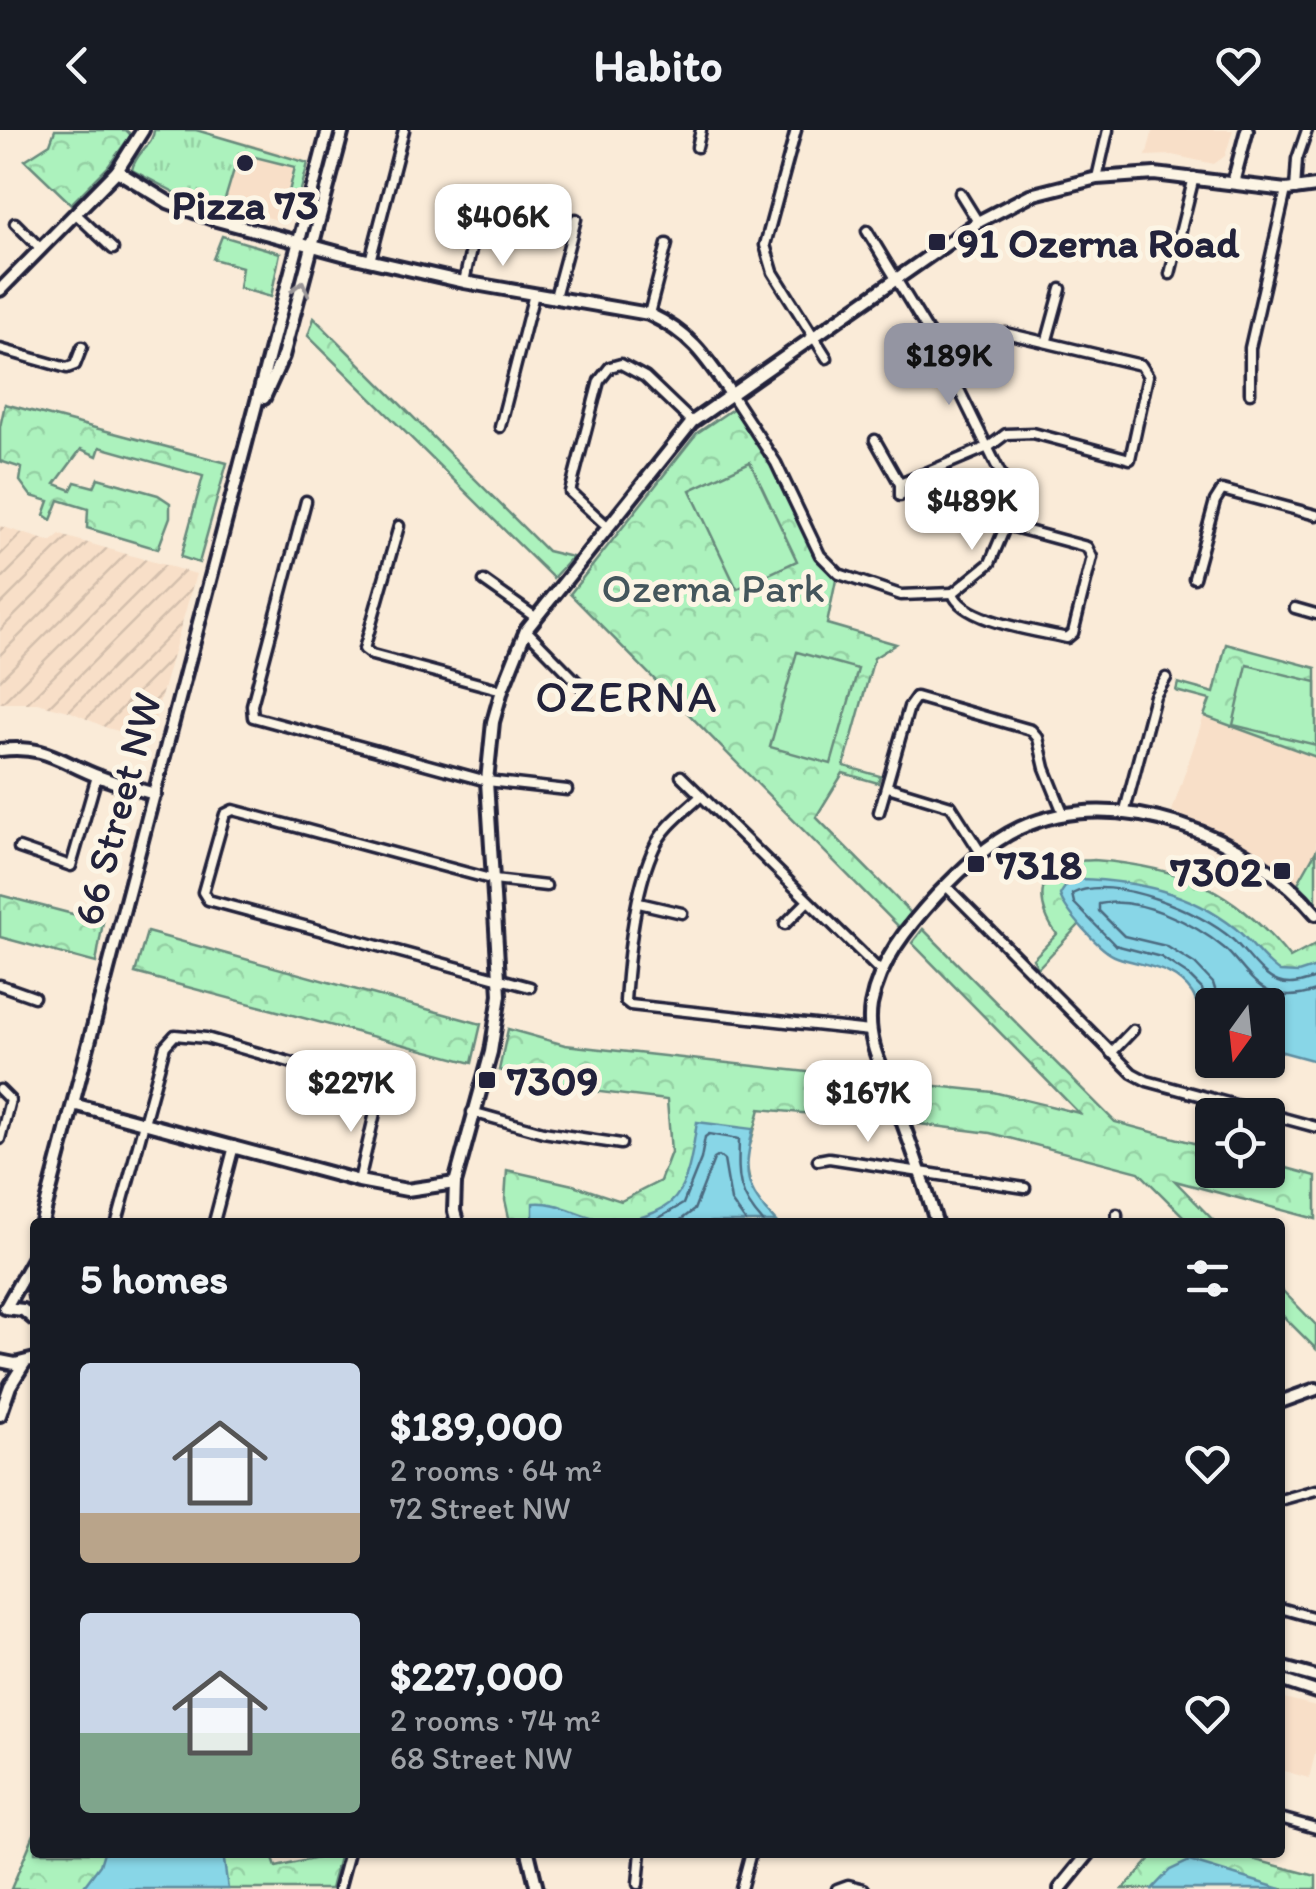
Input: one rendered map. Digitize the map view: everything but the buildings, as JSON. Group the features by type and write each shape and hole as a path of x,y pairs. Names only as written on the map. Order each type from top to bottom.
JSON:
{"street":[{"path":"0,290 116,171 143,130"},
{"name":"66 Street NW","path":"43,1218 328,130"},
{"name":"66 Street NW","path":"256,412 283,356 343,130"},
{"path":"370,261 404,130"},
{"path":"698,147 702,130"},
{"path":"796,130 764,244 773,272 827,358"},
{"path":"1097,178 1108,130"},
{"path":"1233,183 1246,130"},
{"path":"1250,393 1250,348 1306,130"},
{"path":"116,171 168,202 213,219 464,282 649,314 675,326 696,344 776,462 820,555 839,574 901,595 953,594 990,563 1006,525 1005,483 941,353 867,231"},
{"path":"456,1218 456,1183 491,1052 501,981 487,781 493,722 502,690 526,630 692,422 978,222 1030,195 1097,178 1155,174 1290,190 1316,186"},
{"path":"1170,274 1194,177"},
{"path":"960,193 978,222"},
{"path":"464,282 483,194"},
{"path":"75,214 113,249"},
{"path":"554,298 576,219"},
{"path":"16,224 41,248"},
{"path":"649,314 667,244"},
{"path":"1047,340 1061,290"},
{"path":"500,428 534,294"},
{"path":"900,484 990,446 1006,434 1033,433 1130,459 1148,376 1141,366 1006,333 941,353"},
{"path":"0,349 66,368 75,364 82,347"},
{"path":"607,526 570,492 599,381 610,367 621,364 645,377 692,422"},
{"path":"875,440 900,484 900,496"},
{"path":"1194,578 1215,501 1222,490 1316,515"},
{"path":"306,501 252,706 253,717 487,781 568,790"},
{"path":"953,594 956,602 975,616 1067,638 1073,632 1092,557 1087,547 1006,525"},
{"path":"399,526 364,649 372,655 502,690"},
{"path":"484,581 535,618"},
{"path":"1295,608 1316,614"},
{"path":"526,630 586,692"},
{"path":"1124,814 1156,696 1166,678"},
{"path":"880,812 909,708 916,698 1023,726 1038,738 1044,768 1064,815"},
{"path":"0,750 26,748 62,757 96,776 155,794"},
{"path":"19,848 71,866 96,776"},
{"path":"682,776 882,972"},
{"path":"888,787 951,806 982,853"},
{"path":"700,797 672,821 654,848 630,943 625,1001 630,1005 870,1032"},
{"path":"530,987 208,900 203,892 225,814 234,810 494,880 546,886"},
{"path":"935,1218 870,1032 871,1004 898,942 946,886 982,853 1018,829 1064,815 1124,814 1169,822 1213,836 1270,870 1316,914"},
{"path":"946,886 1132,1073 1147,1081 1316,1127"},
{"path":"785,924 808,901"},
{"path":"639,902 682,913"},
{"path":"0,985 34,997"},
{"path":"1111,1053 1133,1030"},
{"path":"118,1218 166,1046 175,1034 206,1038 373,1086 378,1100 358,1181"},
{"path":"0,1139 9,1106 4,1093"},
{"path":"74,1104 358,1181 406,1190 456,1183"},
{"path":"472,1112 543,1132 621,1144"},
{"path":"215,1218 234,1146"},
{"path":"818,1160 830,1158 919,1170 1025,1188"},
{"path":"30,1261 3,1309 23,1310 30,1315"},
{"path":"0,1361 30,1358"},
{"path":"0,1415 10,1386 30,1359"},
{"path":"1285,1399 1316,1389"},
{"path":"1285,1499 1316,1490"},
{"path":"1285,1609 1316,1618"},
{"path":"1285,1668 1316,1677"},
{"path":"1285,1682 1316,1692"},
{"path":"1285,1819 1316,1828"},
{"path":"339,1889 347,1858"},
{"path":"529,1858 537,1889"},
{"path":"638,1884 640,1858"},
{"path":"741,1889 749,1858"},
{"path":"1060,1889 1085,1858"},
{"path":"838,1888 848,1885 864,1889"}],"shaded area":[{"path":"1153,130 1233,130 1225,156 1214,164 1172,155 1146,156"},
{"path":"225,137 303,158 284,222 210,201"},
{"path":"0,526 51,542 60,535 196,574 149,739 37,703 0,703"},
{"path":"1204,716 1316,757 1316,851 1298,883 1262,853 1172,811"},
{"path":"1285,1698 1316,1706 1316,1750 1309,1778 1285,1771"}],"green space":[{"path":"55,130 126,130 131,135 107,168 71,204 25,160 50,144"},
{"path":"154,130 196,130 308,163 300,194 289,192 295,167 239,153 224,203 242,208 240,214 182,196 132,170"},
{"path":"222,236 280,253 271,297 239,288 242,267 213,259"},
{"path":"314,318 547,551 572,557 553,578 308,336"},
{"path":"5,404 227,463 199,563 181,557 203,476 100,447 97,456 81,449 55,484 71,490 75,482 94,487 98,478 158,495 170,503 170,517 158,549 87,528 88,509 59,500 51,520 44,515 49,501 31,496 20,481 22,468 0,461"},
{"name":"Ozerna Park","path":"734,408 775,471 817,558 836,580 827,624 896,644 874,658 844,766 880,776 878,783 843,773 816,817 911,913 899,927 570,594 697,433"},
{"path":"750,462 797,561 737,589 690,490"},
{"path":"1226,644 1316,668 1316,757 1204,716 1210,700 1176,691 1178,683 1214,693"},
{"path":"797,652 858,669 831,764 770,747"},
{"path":"1247,665 1316,682 1316,745 1233,725"},
{"path":"1316,851 1316,902 1298,883"},
{"path":"1094,860 1154,869 1204,886 1249,915 1290,958 1316,944 1316,982 1283,981 1087,893 1080,924 1038,968 1033,959 1057,934 1043,903 1045,883 1058,867 1073,861"},
{"path":"0,895 103,922 96,963 0,937"},
{"path":"923,929 1115,1122 1195,1143 1195,1186 1175,1181 1211,1218 1185,1218 1139,1172 990,1133 912,1123 897,1082 993,1092 1079,1113 912,943"},
{"path":"147,932 481,1024 472,1063 135,973"},
{"path":"508,1029 565,1045 871,1079 887,1121 760,1109 746,1160 752,1195 772,1218 509,1218 505,1200 507,1170 621,1201 660,1181 671,1152 667,1100 559,1087 499,1070"},
{"path":"1285,1168 1316,1176 1316,1219 1201,1188 1285,1188"},
{"path":"1285,1293 1316,1325 1316,1349 1285,1318"},
{"path":"30,1844 30,1858 273,1858 276,1867 317,1858 339,1858 331,1889 11,1889"},
{"path":"1151,1858 1248,1858 1316,1876 1316,1889 1123,1889"}],"water":[{"path":"1080,879 1122,882 1181,897 1235,928 1280,972 1298,973 1316,967 1316,1061 1285,1053 1285,988 1195,988 1195,1000 1176,977 1110,954 1093,939 1063,902 1060,895 1068,884"},
{"path":"697,1122 753,1129 749,1180 773,1218 638,1218 662,1209 675,1198 690,1162"},
{"path":"533,1203 552,1204 595,1218 533,1218"},
{"path":"102,1858 224,1858 228,1889 82,1889"},
{"path":"1189,1861 1281,1889 1152,1889 1170,1870"}],"place":[{"name":"Pizza 73","path":"245,163"},
{"name":"91 Ozerna Road","path":"937,242"},
{"name":"7318","path":"976,864"},
{"name":"7302","path":"1282,871"},
{"name":"7309","path":"487,1080"}],"district":[{"name":"OZERNA","path":"627,696"}]}
